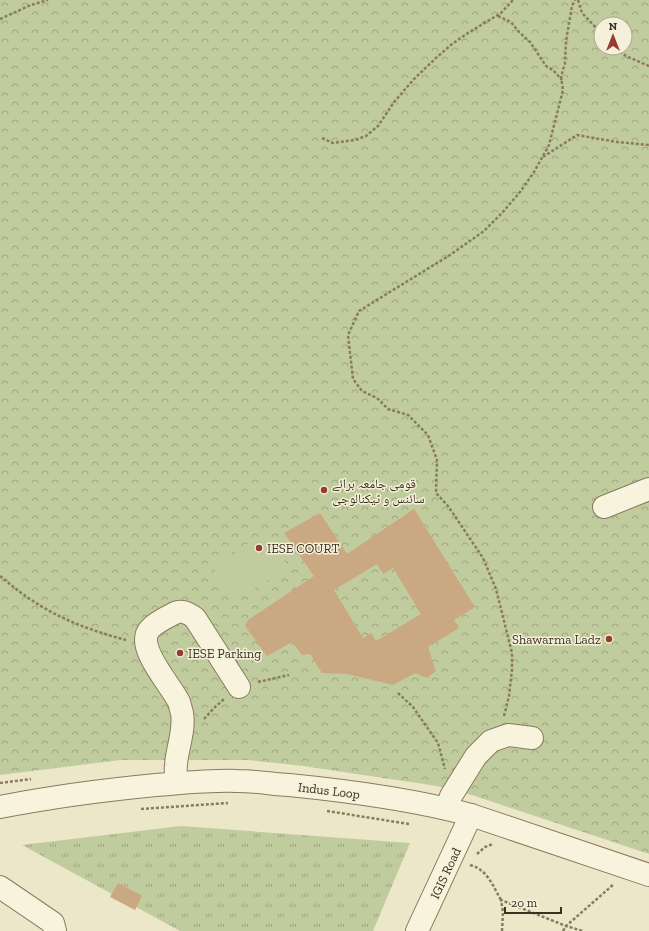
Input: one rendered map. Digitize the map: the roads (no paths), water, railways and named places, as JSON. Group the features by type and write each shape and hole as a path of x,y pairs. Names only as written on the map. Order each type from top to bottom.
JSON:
{"street":[{"path":"604,507 649,489"},
{"path":"176,783 176,764 182,729 182,714 179,702 151,658 146,646 146,638 149,629 175,612 183,611 189,614 195,618 239,687"},
{"path":"449,802 476,756 491,741 508,735 532,738"},
{"name":"Indus Loop","path":"0,807 36,800 124,788 176,783 237,781 320,788 384,797 449,802 471,815 649,875"},
{"name":"IGIS Road","path":"418,931 471,815"},
{"path":"0,887 53,923 55,931"}],"place":[{"name":"قومی جامعہ برائے سائنس و ٹیکنالوجی","path":"324,490"},
{"name":"IESE COURT","path":"259,548"},
{"name":"Shawarma Ladz","path":"609,639"},
{"name":"IESE Parking","path":"180,653"}]}
